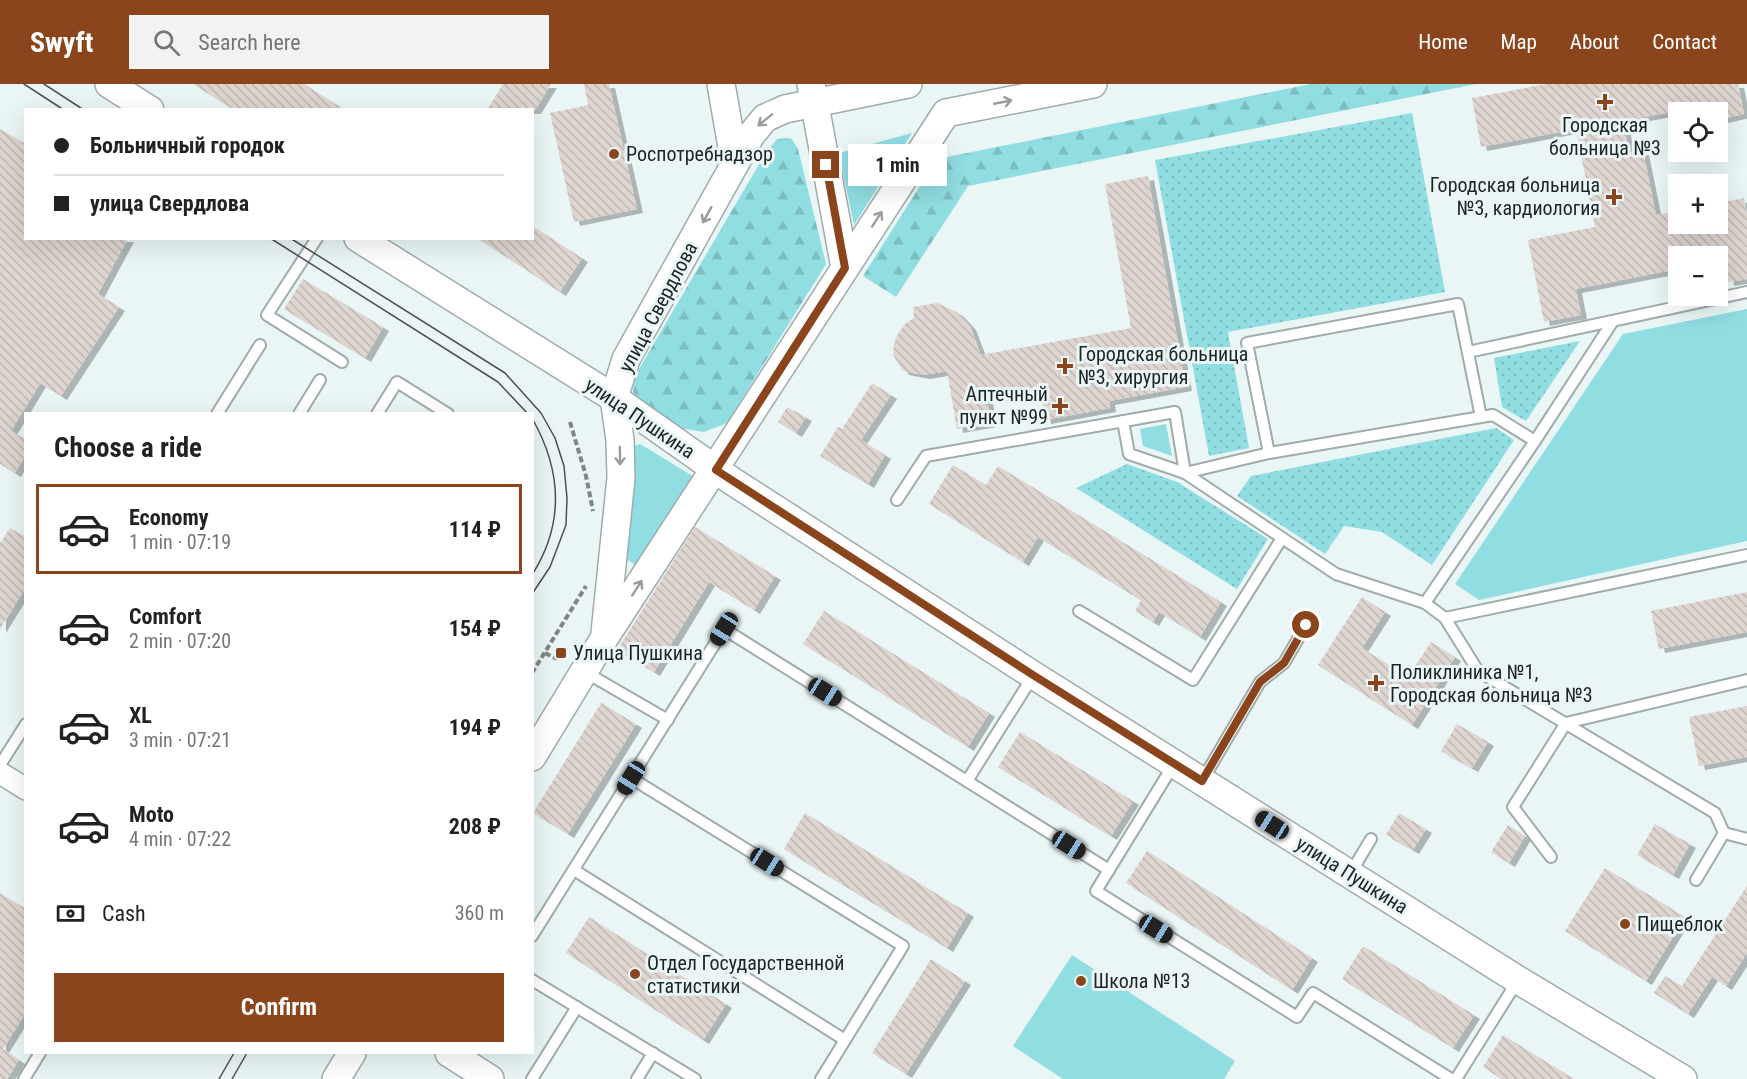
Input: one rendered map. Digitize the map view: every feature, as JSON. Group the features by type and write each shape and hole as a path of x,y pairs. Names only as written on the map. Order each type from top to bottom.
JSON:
{"street":[{"path":"109,84 147,108"},
{"path":"721,84 735,164"},
{"name":"улица Свердлова","path":"605,637 621,478 620,440 614,398 626,359 751,135 765,118 813,93 908,84"},
{"name":"улица Свердлова","path":"534,754 605,637 716,470 946,113 1093,84"},
{"path":"813,93 845,268"},
{"name":"улица Пушкина","path":"361,240 614,398 716,470 1033,675 1518,980 1683,1079"},
{"path":"0,773 24,788"},
{"path":"336,1079 351,1054"},
{"path":"451,1054 490,1079"}],"lane":[{"path":"316,240 267,315 342,362"},
{"path":"1468,352 1747,292"},
{"path":"1269,453 1247,343 1458,304 1481,417"},
{"path":"1425,603 1613,321"},
{"path":"218,412 260,345"},
{"path":"300,412 320,380"},
{"path":"378,412 397,382 445,412"},
{"path":"897,500 926,456 1175,412 1185,473"},
{"path":"1185,473 1269,453 1493,415 1535,441"},
{"path":"1123,421 1129,454 1185,473 1336,574 1425,603 1445,618 1478,671 1715,813 1724,833"},
{"path":"1079,611 1193,680 1282,538"},
{"path":"1445,618 1747,555"},
{"path":"1202,781 1260,682 1284,663 1306,625"},
{"path":"534,933 724,629 1109,870"},
{"path":"585,672 668,720"},
{"path":"967,781 1033,675"},
{"path":"1551,857 1513,807 1566,723 1747,680"},
{"path":"0,765 24,727"},
{"path":"1174,764 1096,891 1298,1017 1313,993 1451,1079"},
{"path":"631,778 903,946 821,1079"},
{"path":"1724,833 1747,839"},
{"path":"1696,880 1724,833"},
{"path":"1350,874 1371,839"},
{"path":"574,870 845,1040"},
{"path":"1456,1079 1518,980"},
{"path":"534,981 695,1079"},
{"path":"532,1079 577,1007"},
{"path":"637,1079 653,1053"},
{"path":"24,1079 39,1054"}],"path":[{"path":"570,422 586,476 595,522"},
{"path":"534,670 587,584"},
{"path":"545,653 557,659"}],"green space":[{"path":"1311,84 1476,84 968,186 896,297 863,276 937,159"},
{"path":"1412,113 1445,292 1228,332 1249,448 1209,456 1155,160"},
{"path":"912,133 854,225 839,153"},
{"path":"791,138 798,149 826,264 727,423 704,432 678,428 649,411 633,392 636,374 765,154 777,139"},
{"path":"1747,309 1747,541 1479,600 1455,584 1623,334"},
{"path":"1580,341 1526,421 1502,407 1494,358"},
{"path":"1166,424 1172,456 1143,446 1140,429"},
{"path":"1496,428 1514,440 1432,565 1382,532 1344,526 1325,554 1237,496 1251,476"},
{"path":"640,444 696,478 639,568 624,557 632,447"},
{"path":"1127,464 1177,482 1268,539 1237,589 1076,488"},
{"path":"1072,955 1235,1061 1224,1079 1063,1079 1013,1046"}],"building":[{"path":"193,84 304,84 342,108 231,108"},
{"path":"503,84 551,84 535,110 534,108 488,108"},
{"path":"584,84 609,84 637,209 574,222 550,113 588,105"},
{"path":"1547,84 1738,84 1744,114 1728,118 1728,102 1668,102 1668,113 1623,121 1629,153 1643,151 1656,215 1668,213 1668,234 1728,234 1728,201 1744,198 1747,213 1747,279 1728,282 1728,246 1668,246 1668,271 1576,289 1581,315 1544,322 1528,240 1595,227 1576,129 1481,147 1472,98"},
{"path":"0,129 24,143 24,240 127,240 98,294 119,307 61,396 40,383 11,431 24,438 24,457 15,473 0,464"},
{"path":"1148,176 1186,387 1109,401 1110,408 1045,420 1040,390 987,399 991,423 957,429 947,371 924,375 903,371 893,355 894,343 899,332 906,323 914,318 913,307 937,303 957,312 970,326 981,355 1131,328 1105,184"},
{"path":"534,227 582,258 560,292 480,240 534,240"},
{"path":"303,279 383,327 365,358 284,309"},
{"path":"872,383 891,395 861,440 885,455 868,484 820,456 838,427 842,429"},
{"path":"787,407 806,417 796,433 778,422"},
{"path":"953,465 986,485 998,466 1221,602 1200,637 1159,612 1153,622 1135,611 1141,600 1038,537 1023,562 929,504"},
{"path":"695,527 775,576 754,610 709,582 654,672 617,650"},
{"path":"10,528 24,536 24,590 0,629 0,543"},
{"path":"1747,592 1747,632 1659,649 1651,611"},
{"path":"1362,597 1385,612 1362,648 1408,677 1431,642 1455,657 1412,725 1318,665"},
{"path":"824,611 989,713 968,747 803,644"},
{"path":"601,703 636,724 568,834 534,814"},
{"path":"1747,706 1747,757 1699,766 1689,717"},
{"path":"1457,724 1488,742 1472,768 1441,751"},
{"path":"1020,732 1133,801 1111,836 998,767"},
{"path":"805,813 968,913 947,948 784,849"},
{"path":"1399,813 1426,829 1413,850 1386,835"},
{"path":"1655,824 1690,844 1673,875 1637,855"},
{"path":"1508,825 1525,836 1509,863 1491,852"},
{"path":"1147,851 1312,958 1292,990 1126,883"},
{"name":"Пищеблок","path":"1605,868 1685,917 1646,981 1565,931"},
{"path":"1747,886 1747,953 1726,986 1712,977 1688,1014 1654,993 1665,976 1682,986"},
{"path":"0,893 24,908 24,1015 3,1049 19,1060 7,1079 0,1079"},
{"path":"589,917 726,1004 703,1040 566,953"},
{"path":"1363,946 1474,1015 1453,1048 1342,979"},
{"path":"931,959 965,981 906,1074 872,1053"},
{"path":"1503,1035 1574,1079 1502,1079 1483,1067"}],"tram line":[{"path":"24,84 61,108"},
{"path":"44,84 81,108"},
{"path":"273,240 498,382 526,412"},
{"path":"293,240 505,373 541,413 555,438 564,466 567,498 566,525 550,567 534,591"},
{"path":"534,422 549,458 556,497 550,536 534,571"},
{"path":"219,1079 233,1054"},
{"path":"232,1079 246,1054"}],"place":[{"name":"Городская больница №3","path":"1605,102"},
{"name":"Роспотребнадзор","path":"614,154"},
{"name":"Городская больница №3, кардиология","path":"1614,197"},
{"name":"Городская больница №3, хирургия","path":"1065,366"},
{"name":"Аптечный пункт №99","path":"1060,406"},
{"name":"Улица Пушкина","path":"561,653"},
{"name":"Поликлиника №1, Городская больница №3","path":"1376,683"},
{"name":"Пищеблок","path":"1625,924"},
{"name":"Отдел Государственной статистики","path":"635,974"},
{"name":"Школа №13","path":"1081,981"}],"route":[{"path":"826,165 845,268 716,470 1033,675 1202,781 1260,682 1284,663 1306,625"}]}
